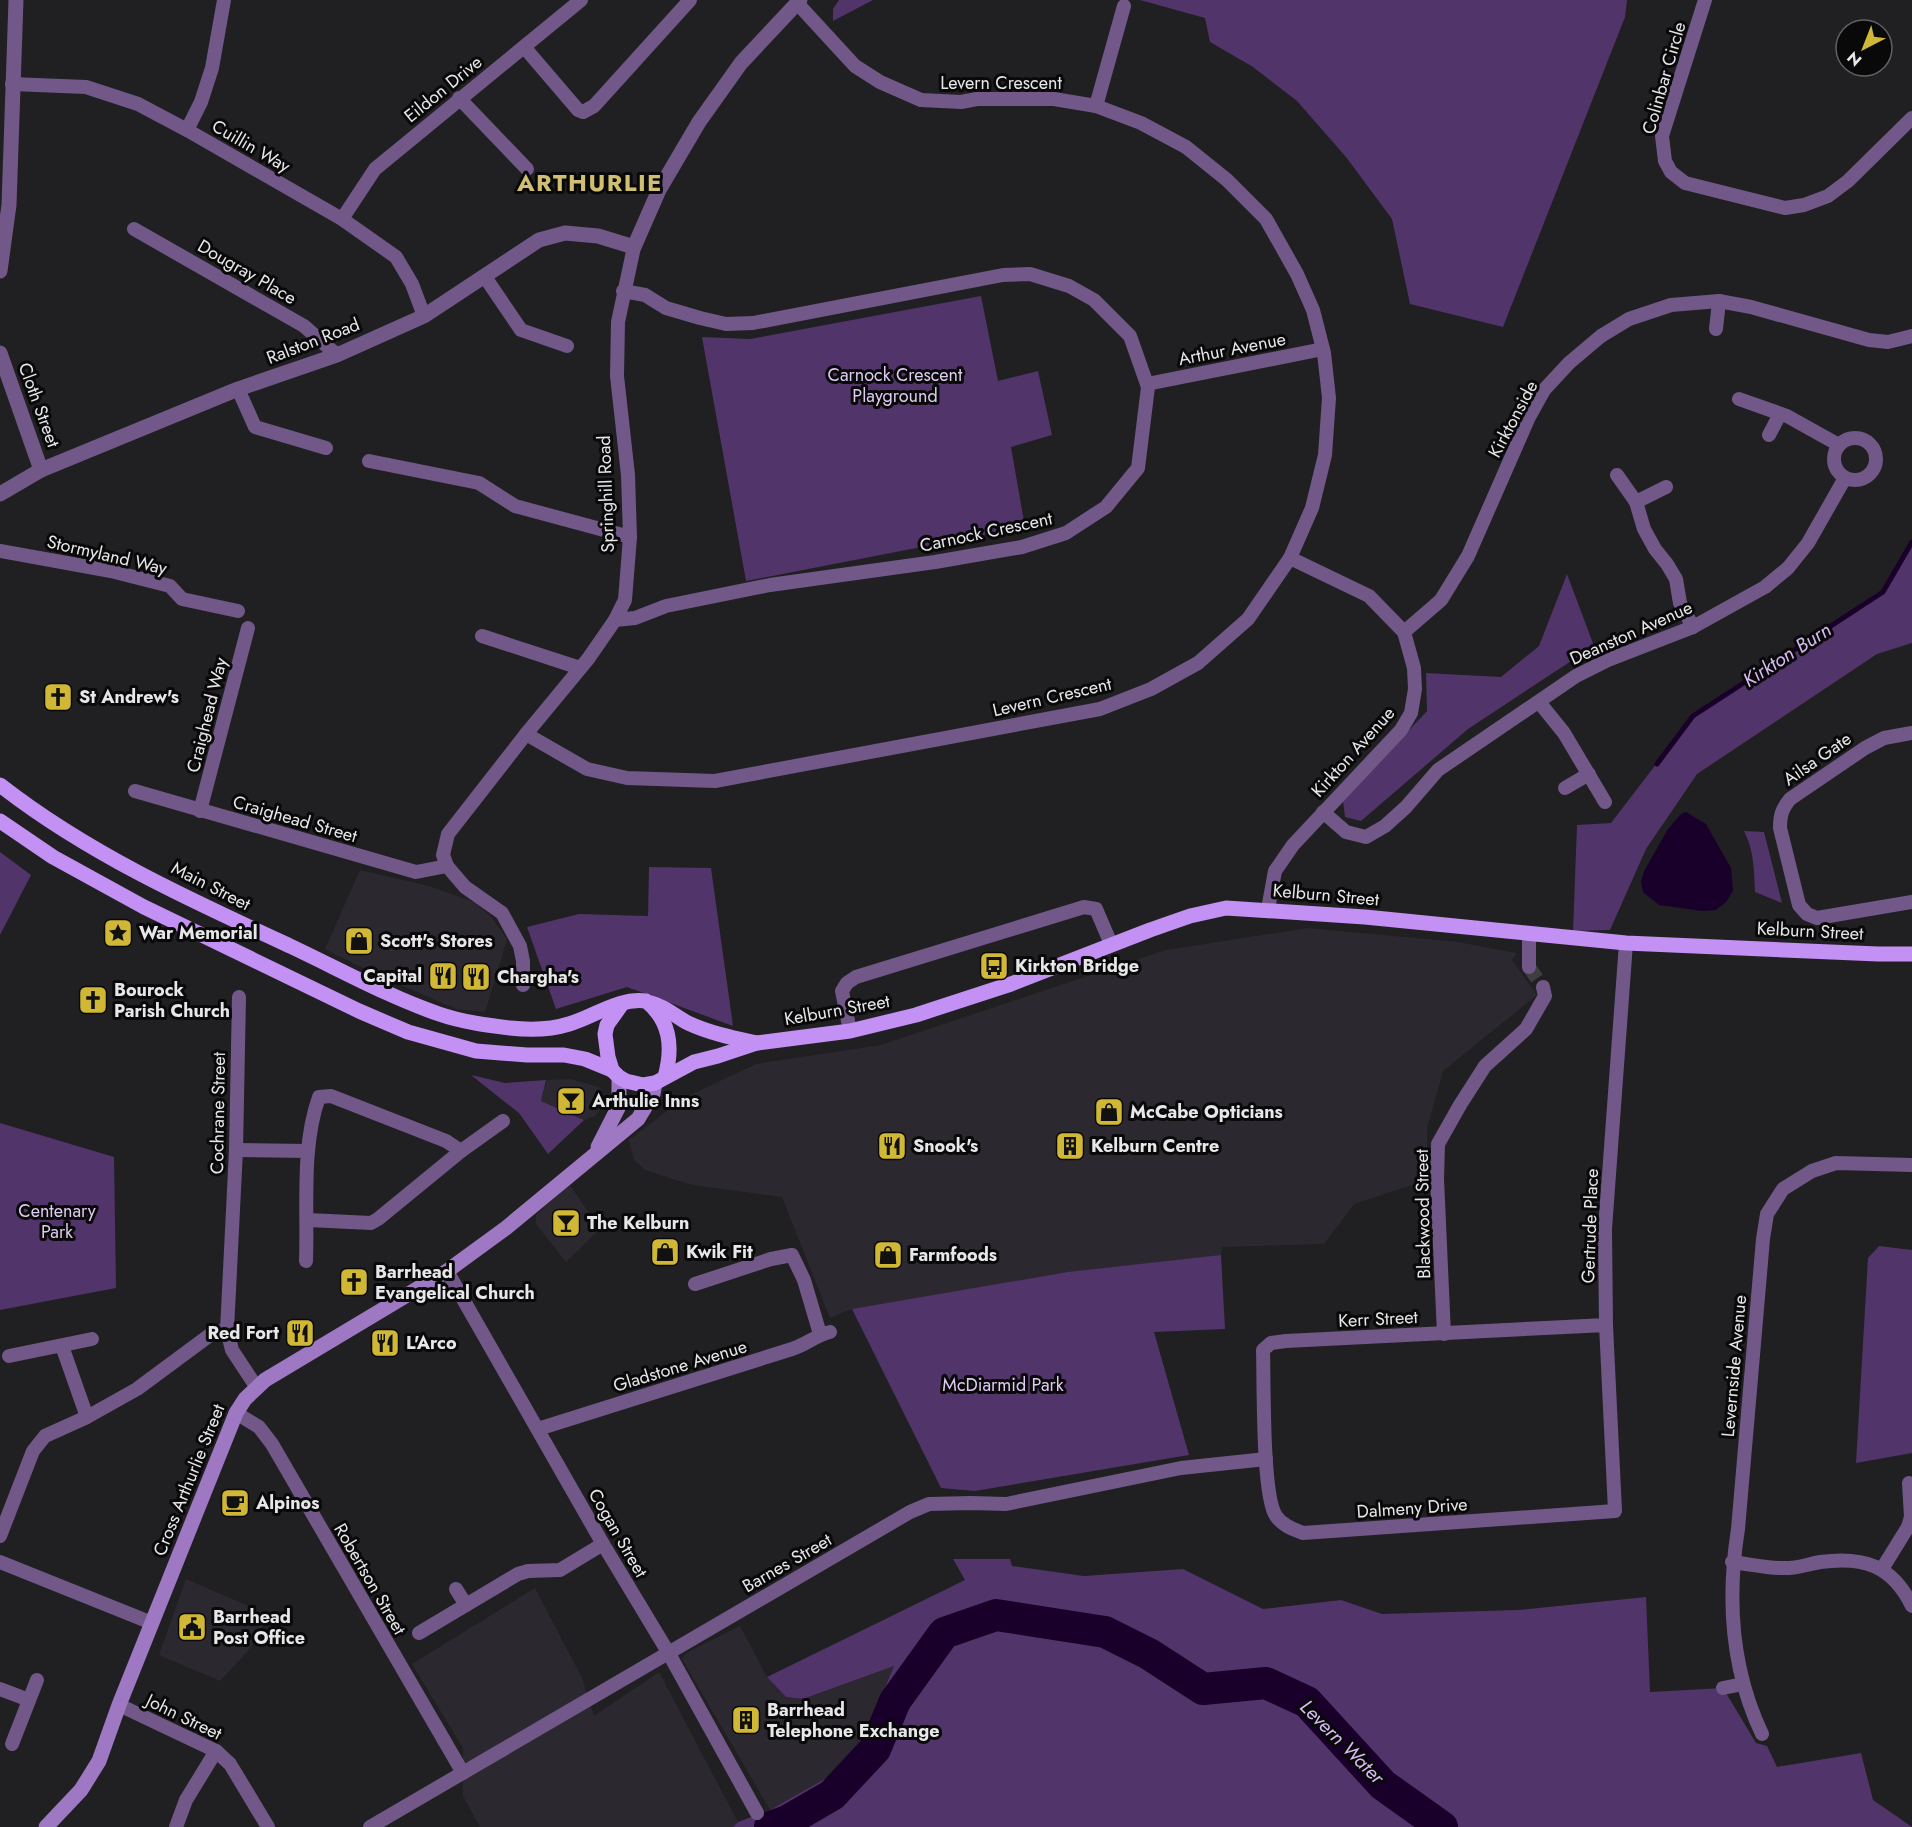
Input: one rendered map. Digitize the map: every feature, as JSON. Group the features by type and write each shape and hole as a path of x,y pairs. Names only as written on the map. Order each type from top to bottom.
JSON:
{"main road":[{"name":"Main Street","path":"0,785 100,852 266,935 403,1000 439,1014 473,1023 531,1030 568,1024 622,1004"},
{"path":"0,821 53,857 144,907 359,1011 408,1032 476,1051 564,1055 585,1059 634,1084 643,1085 660,1080 670,1058 670,1039 659,1014 646,1001 638,1000 622,1004 611,1018 605,1034 606,1048 615,1073"},
{"name":"Kelburn Street","path":"660,1080 694,1062 756,1043 850,1031 916,1015 1011,984 1111,944 1190,916 1226,908 1365,917 1626,943 1912,954"},
{"name":"Kelburn Street","path":"646,1001 661,1005 688,1022 705,1029 756,1043"},
{"name":"Cross Arthurlie Street","path":"593,1154 619,1106 615,1073"},
{"name":"Cross Arthurlie Street","path":"46,1827 81,1790 99,1761 119,1705 236,1413 245,1399 265,1380 447,1271 506,1228 638,1119 660,1080"}],"street":[{"path":"0,271 9,206 16,0"},
{"path":"187,130 201,102 212,68 224,0"},
{"name":"Eildon Drive","path":"342,219 375,169 581,0"},
{"path":"525,48 578,110 583,112 594,106 690,0"},
{"name":"Colinbar Circle","path":"1705,0 1662,136 1665,161 1671,172 1685,183 1785,208 1804,206 1828,196 1848,181 1912,118"},
{"name":"Levern Crescent","path":"526,734 586,769 640,779 716,781 1100,709 1150,689 1198,663 1248,620 1290,558 1312,508 1325,455 1329,398 1323,349 1313,310 1297,274 1266,219 1227,180 1186,147 1141,123 1096,106 1054,99 977,99 961,102 921,100 879,82 855,66 798,1"},
{"name":"Springhill Road","path":"447,866 443,855 448,834 580,668 615,620 625,600 630,537 628,475 617,376 618,322 634,247 659,190 699,122 741,63 798,1"},
{"path":"1096,106 1124,6"},
{"name":"Cuillin Way","path":"12,84 86,87 138,104 187,130 342,219 396,257 412,284 424,316"},
{"path":"459,98 527,169"},
{"name":"Dougray Place","path":"134,229 304,326 337,355"},
{"name":"Ralston Road","path":"0,494 41,470 238,389 337,355 424,316 539,240 566,233 598,236 634,247"},
{"name":"Carnock Crescent","path":"615,620 635,618 666,606 770,585 935,562 1022,547 1066,533 1106,507 1138,468 1145,422 1147,384 1130,336 1094,300 1069,286 1030,274 979,278 753,323 726,324 700,318 666,308 645,295 623,291"},
{"path":"485,277 520,330 567,346"},
{"path":"1716,329 1719,301"},
{"name":"Kirktonside","path":"1404,632 1441,600 1468,556 1529,417 1545,390 1563,370 1601,336 1629,319 1671,305 1719,301 1751,307 1869,340 1888,342 1912,336"},
{"name":"Arthur Avenue","path":"1147,384 1323,349"},
{"name":"Cloth Street","path":"0,353 41,470"},
{"path":"238,389 255,427 326,448"},
{"path":"1739,399 1780,414 1839,445"},
{"path":"1769,435 1780,414"},
{"path":"1851,438 1865,441 1871,446 1876,459 1871,473 1866,478 1859,481 1845,478 1836,469 1833,463 1835,450 1839,445 1851,438"},
{"path":"369,461 479,483 515,506 630,537"},
{"path":"1617,475 1636,502 1644,529 1655,549 1676,579 1680,603 1693,627"},
{"name":"Deanston Avenue","path":"1323,812 1346,832 1366,837 1385,826 1406,807 1438,770 1576,675 1693,627 1765,587 1788,568 1808,543 1845,478"},
{"path":"1636,502 1666,487"},
{"name":"Stormyland Way","path":"0,550 111,571 170,586 182,598 238,611"},
{"name":"Kirkton Avenue","path":"1268,909 1275,871 1293,845 1401,730 1411,713 1415,688 1414,668 1404,632 1369,596 1290,558"},
{"name":"Craighead Way","path":"201,811 248,628"},
{"path":"482,636 580,668"},
{"path":"1539,702 1564,732 1605,802"},
{"name":"Ailsa Gate","path":"1912,733 1884,738 1865,748 1790,800 1782,810 1780,818 1780,828 1799,905 1806,914 1817,918 1912,902"},
{"path":"1565,788 1589,774"},
{"name":"Craighead Street","path":"135,791 416,872 447,866"},
{"path":"447,866 465,887 502,913 520,946 523,961 523,985"},
{"path":"850,1031 842,991 847,983 856,977 1084,907 1096,909 1111,944"},
{"path":"1529,934 1529,967"},
{"name":"Gertrude Place","path":"1615,1511 1606,1325 1605,1228 1626,943"},
{"name":"Blackwood Street","path":"1444,1334 1437,1179 1438,1144 1485,1066 1526,1029 1545,996 1543,987"},
{"name":"Cochrane Street","path":"227,1330 236,1150 239,997"},
{"path":"306,1261 308,1151 314,1110 319,1097 331,1096 446,1141 461,1151"},
{"path":"308,1220 371,1223 461,1151 504,1121"},
{"path":"236,1150 308,1151"},
{"name":"Levernside Avenue","path":"1762,1734 1752,1714 1743,1684 1732,1625 1732,1562 1738,1529 1767,1214 1784,1189 1812,1171 1836,1163 1912,1165"},
{"name":"Gladstone Avenue","path":"538,1429 802,1346 825,1333 792,1255 771,1259 695,1284"},
{"name":"Cogan Street","path":"447,1271 603,1544 668,1652 757,1813"},
{"name":"Kerr Street","path":"1266,1460 1263,1350 1271,1343 1606,1325"},
{"path":"0,1536 33,1451 45,1436 87,1418 137,1389 214,1332 227,1330 232,1350 257,1388"},
{"path":"9,1356 92,1339"},
{"path":"62,1346 87,1418"},
{"name":"Robertson Street","path":"236,1413 259,1426 272,1444 463,1773"},
{"name":"Dalmeny Drive","path":"1266,1460 1270,1499 1275,1515 1284,1525 1303,1533 1615,1511"},
{"name":"Barnes Street","path":"370,1827 910,1512 929,1504 1006,1504 1181,1468 1266,1460"},
{"path":"1882,1569 1908,1527 1911,1517 1908,1483"},
{"path":"419,1633 518,1574 528,1571 560,1570 603,1544"},
{"path":"1732,1562 1787,1569 1822,1562 1857,1561 1882,1569 1905,1590 1912,1606"},
{"path":"0,1562 152,1623"},
{"path":"456,1588 466,1605"},
{"path":"12,1744 37,1680"},
{"path":"1723,1688 1743,1684"},
{"path":"0,1689 29,1700"},
{"name":"John Street","path":"119,1705 216,1751 230,1764 268,1827"},
{"path":"176,1827 186,1800 216,1751"}],"shaded area":[{"path":"1686,812 1706,824 1731,868 1733,891 1726,902 1716,910 1702,911 1659,905 1643,892 1641,882 1644,871 1668,829 1681,814"},
{"path":"360,870 429,886 474,902 492,918 507,939 485,1012 456,1009 325,949"},
{"path":"1308,928 1458,942 1517,953 1512,960 1537,995 1443,1071 1427,1128 1427,1180 1354,1204 1324,1244 1222,1247 1221,1255 852,1309 830,1318 782,1197 692,1185 645,1170 634,1160 629,1140 684,1098 756,1064 881,1045 1166,950"},
{"path":"570,1079 599,1087 606,1099 595,1116 584,1120 541,1101 547,1080"},
{"path":"569,1184 600,1229 566,1262 536,1224 536,1215"},
{"path":"186,1579 269,1615 248,1651 220,1681 159,1655"},
{"path":"535,1588 582,1678 594,1716 659,1672 738,1822 733,1827 480,1827 463,1796 463,1748 412,1664"},
{"path":"740,1626 767,1677 786,1697 803,1699 894,1666 853,1763 770,1810 682,1659 686,1653"}],"green space":[{"path":"839,0 873,0 833,21 833,9"},
{"path":"1140,0 1627,0 1625,17 1503,327 1410,304 1392,219 1346,157 1297,101 1253,67 1210,42 1205,18"},
{"name":"Carnock Crescent Playground","path":"981,296 998,381 1038,371 1052,435 1011,447 1025,527 746,581 702,337 750,339"},
{"path":"1912,542 1912,643 1877,654 1697,774 1646,849 1610,930 1573,931 1577,825 1611,823 1693,716 1883,592"},
{"path":"1567,574 1594,646 1468,729 1361,821 1345,817 1343,801 1427,711 1426,673 1501,677 1539,646"},
{"path":"1744,831 1764,832 1782,903 1755,892 1752,853"},
{"path":"0,852 31,875 0,935"},
{"path":"649,867 711,868 733,1026 627,987 556,1009 527,927 579,914 648,916"},
{"path":"471,1075 505,1083 546,1080 541,1101 584,1120 548,1154 519,1113"},
{"name":"Centenary Park","path":"0,1123 114,1157 116,1288 0,1310"},
{"path":"1879,1246 1912,1250 1912,1453 1856,1463 1868,1258"},
{"name":"McDiarmid Park","path":"1221,1255 1225,1329 1154,1332 1189,1455 975,1491 941,1488 852,1309 1068,1272"},
{"path":"953,1559 1010,1559 1012,1566 1084,1576 1183,1569 1263,1609 1341,1600 1382,1614 1518,1610 1646,1597 1650,1692 1723,1688 1756,1743 1767,1746 1777,1767 1861,1753 1873,1800 1912,1827 733,1827 738,1822 770,1810 853,1763 894,1666 803,1699 786,1697 767,1677 965,1580"}],"waterway":[{"name":"Kirkton Burn","path":"1657,764 1693,716 1883,592 1912,542"},
{"name":"Levern Water","path":"770,1827 787,1821 832,1795 875,1749 895,1701 944,1633 996,1615 1105,1632 1149,1654 1203,1689 1266,1683 1307,1702 1383,1785 1442,1827"}],"tunnel":[{"path":"1529,967 1543,987"}],"place":[{"name":"St Andrew's","path":"58,697"},
{"name":"War Memorial","path":"118,933"},
{"name":"Scott's Stores","path":"359,941"},
{"name":"Kirkton Bridge","path":"994,966"},
{"name":"Capital","path":"443,976"},
{"name":"Chargha's","path":"476,977"},
{"name":"Bourock Parish Church","path":"93,1000"},
{"name":"Arthulie Inns","path":"571,1101"},
{"name":"McCabe Opticians","path":"1109,1112"},
{"name":"Snook's","path":"892,1146"},
{"name":"Kelburn Centre","path":"1070,1146"},
{"name":"The Kelburn","path":"566,1223"},
{"name":"Kwik Fit","path":"665,1252"},
{"name":"Farmfoods","path":"888,1255"},
{"name":"Barrhead Evangelical Church","path":"354,1282"},
{"name":"Red Fort","path":"300,1333"},
{"name":"L'Arco","path":"385,1343"},
{"name":"Alpinos","path":"235,1503"},
{"name":"Barrhead Post Office","path":"192,1627"},
{"name":"Barrhead Telephone Exchange","path":"746,1720"}],"district":[{"name":"ARTHURLIE","path":"590,182"}]}
